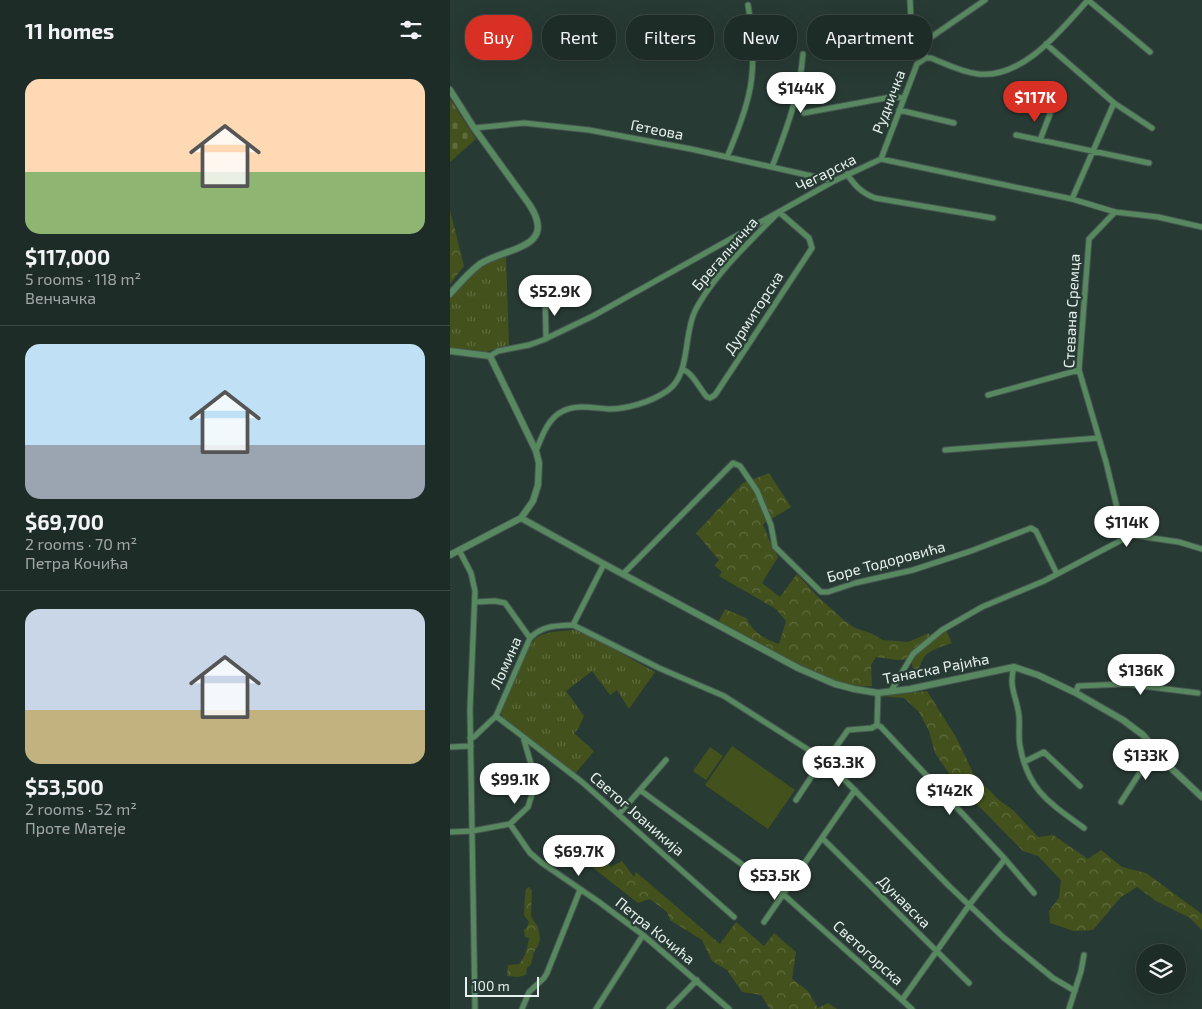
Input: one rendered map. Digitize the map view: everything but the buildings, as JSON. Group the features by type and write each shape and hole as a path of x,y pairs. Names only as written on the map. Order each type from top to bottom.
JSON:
{"street":[{"path":"910,0 911,15"},
{"path":"932,36 985,0"},
{"path":"932,58 961,71 978,74 993,75 1011,69 1032,57 1088,0 1150,52"},
{"path":"727,157 745,109 750,88 752,36 748,5"},
{"path":"1046,44 1114,103 1152,128"},
{"path":"772,167 794,103 800,80 803,54"},
{"name":"Рудничка","path":"881,159 917,64 923,60"},
{"path":"450,90 474,128 535,212 538,220 538,230 529,242 480,264 450,294"},
{"path":"804,113 891,97 904,98"},
{"path":"1072,198 1114,103"},
{"path":"900,110 954,123"},
{"path":"1040,140 1050,114"},
{"name":"Гетеова","path":"474,128 524,123 590,130 727,157 834,181"},
{"path":"1016,135 1149,163"},
{"path":"881,159 1072,198 1115,212 1202,227"},
{"name":"Чегарска","path":"490,356 498,351 530,345 546,339 625,299 847,174 881,159"},
{"path":"847,174 864,194 875,198 993,218"},
{"name":"Брегалничка","path":"536,451 545,429 564,410 581,407 611,409 640,403 668,390 677,382 682,369 688,329 695,311 716,280 779,212"},
{"name":"Дурмиторска","path":"682,369 692,376 706,397 710,398 715,395 812,248 809,238 779,212"},
{"name":"Стевана Сремца","path":"1115,212 1089,239 1079,370 1118,512 1131,534"},
{"path":"546,339 545,291 546,288 553,286"},
{"path":"450,351 490,356 536,451 539,463 538,485 533,501 521,518 450,555"},
{"path":"988,394 1079,370"},
{"path":"945,450 1099,438"},
{"name":"Боре Тодоровића","path":"623,574 733,463 740,466 757,491 771,525 775,547 821,592 828,592 855,583 932,564 1031,528 1036,531 1057,574"},
{"name":"Танаска Рајића","path":"521,518 810,673 854,689 878,693 910,689 1014,667"},
{"path":"891,691 913,654 942,630 982,607 1057,574 1131,534 1179,542 1202,550"},
{"path":"459,550 473,579 475,602 470,673 475,1009"},
{"path":"604,564 573,624 658,668 724,696 825,760 1003,937 1053,978 1075,992"},
{"path":"475,602 495,601 505,603 530,638"},
{"name":"Ломина","path":"470,738 474,737 496,716 530,638 546,627 573,624"},
{"path":"1084,828 1044,798 1030,779 1019,745 1019,714 1011,686 1014,667 1038,675 1076,693 1123,720 1143,735 1171,768 1202,797"},
{"path":"1076,693 1078,686 1126,684 1198,693"},
{"path":"878,693 877,725 1034,893"},
{"name":"Светог Јоаникија","path":"496,716 582,782 734,917"},
{"path":"796,800 848,730 872,728 877,725"},
{"path":"450,832 472,831 510,824 528,807 536,781 524,739"},
{"path":"450,747 471,746"},
{"path":"1121,802 1155,750"},
{"path":"1024,762 1044,752 1080,786"},
{"path":"618,814 666,760"},
{"name":"Светогорска","path":"640,790 784,895 912,1009"},
{"path":"764,922 856,790"},
{"name":"Петра Кочића","path":"510,824 530,853 643,935 729,1009"},
{"name":"Дунавска","path":"822,838 969,983"},
{"path":"902,1000 1004,859"},
{"path":"522,1009 529,992 547,973 580,890"},
{"path":"596,1009 643,935"},
{"path":"1069,1009 1084,955"},
{"path":"670,1009 696,980"}],"green space":[{"path":"450,99 476,139 450,162"},
{"path":"450,210 464,266 450,284"},
{"path":"506,255 509,345 485,352 450,348 450,297 475,272"},
{"path":"769,473 791,507 763,524 778,557 762,583 780,597 797,574 819,598 855,628 873,634 882,640 908,642 929,633 931,643 946,630 952,643 931,651 923,658 918,670 914,674 911,659 898,660 876,657 871,665 872,686 853,685 833,681 792,665 718,623 725,609 746,618 752,628 760,635 779,644 786,621 776,609 719,576 722,572 714,565 719,560 696,533 743,483"},
{"path":"581,631 655,672 629,709 617,690 610,695 592,671 566,691 584,716 574,733 594,751 575,774 503,717 501,713 522,661 536,638 549,633"},
{"path":"927,691 956,737 974,775 999,800 1014,811 1038,837 1053,835 1088,859 1101,850 1122,867 1146,873 1202,914 1202,930 1190,918 1156,901 1137,887 1121,897 1093,930 1074,931 1050,923 1049,911 1059,898 1061,880 1038,856 1023,851 955,782 935,753 929,731 919,712 904,698 879,696"},
{"path":"732,746 795,790 768,829 705,785"},
{"path":"710,747 723,756 706,780 693,771"},
{"path":"600,859 605,859 611,867 622,861 634,877 636,872 720,944 736,922 764,946 774,933 796,952 792,979 808,991 818,1008 828,1003 837,1009 770,1009 761,995 742,992 727,970 712,961 702,940 670,920 667,912 650,899 638,903 592,867"},
{"path":"529,887 532,890 531,916 538,927 540,938 531,964 527,968 526,975 518,977 507,976 508,965 519,964 527,949 529,938 525,937 524,930 529,922 524,915 526,889"}]}
